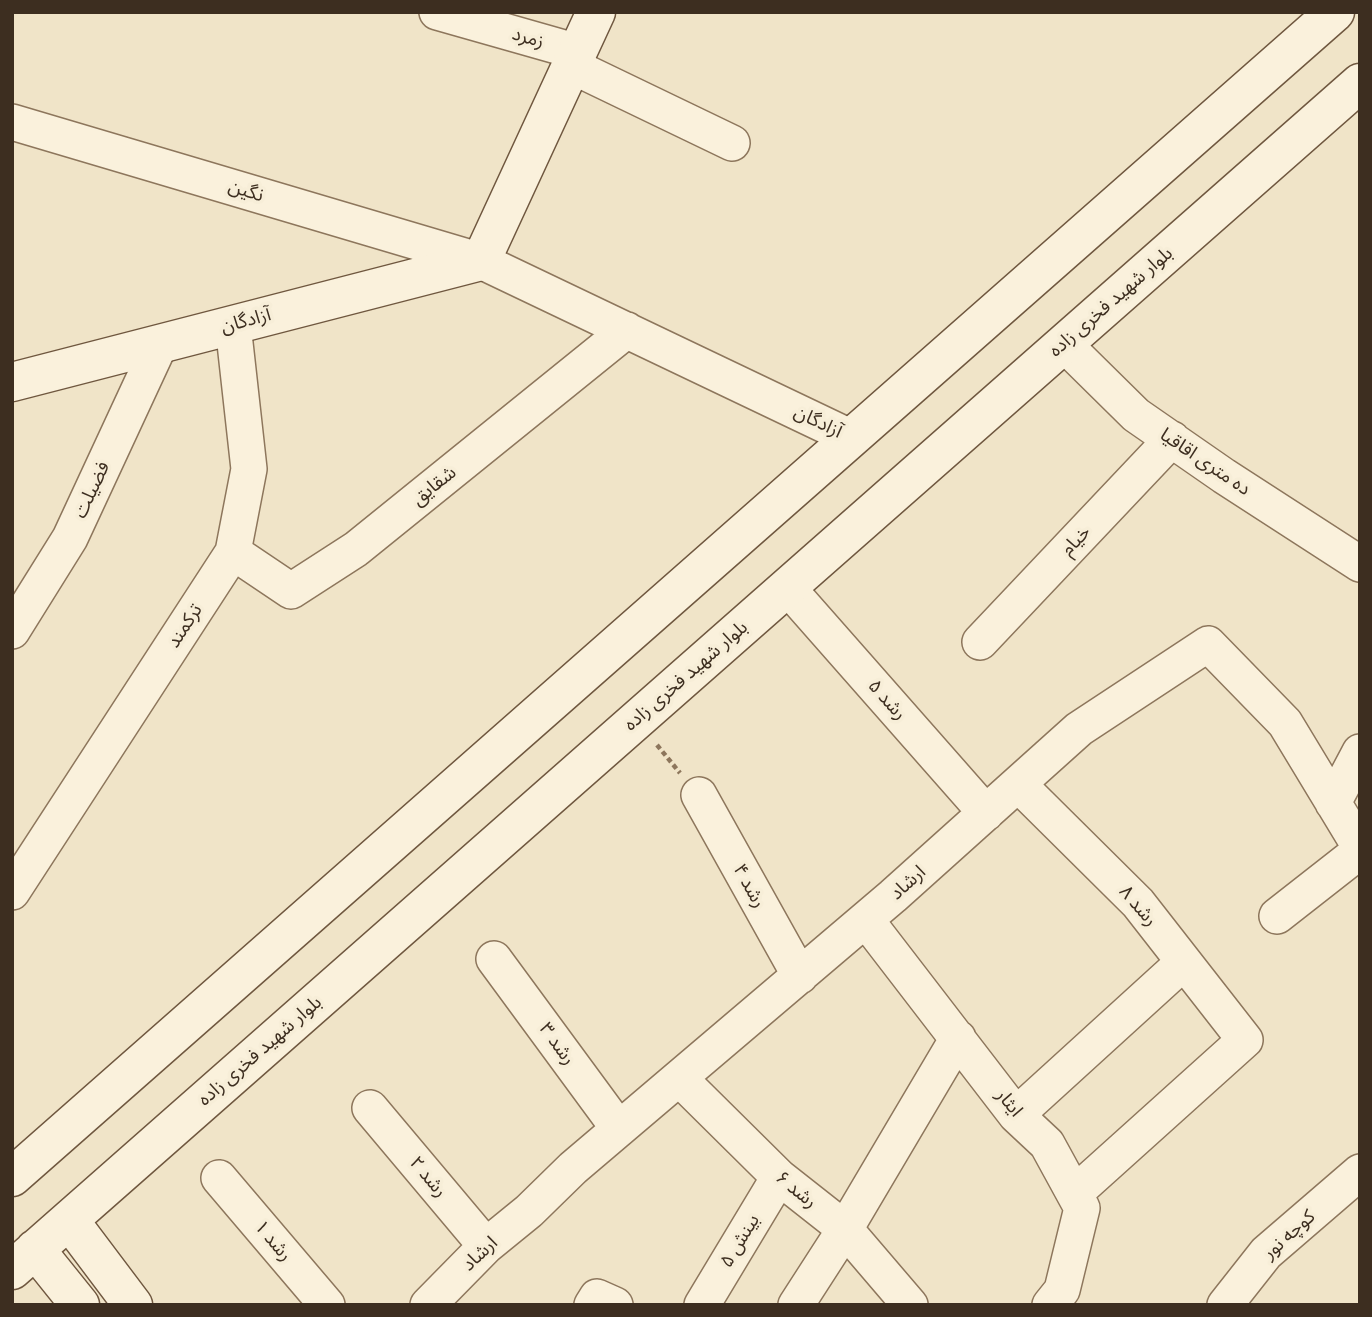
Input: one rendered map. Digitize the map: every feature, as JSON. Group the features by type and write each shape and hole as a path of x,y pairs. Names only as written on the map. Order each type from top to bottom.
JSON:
{"main road":[{"path":"481,261 596,12"},
{"path":"15,1171 1335,12"},
{"name":"بلوار شهید فخری زاده","path":"24,1260 1360,83"},
{"name":"آزادگان","path":"12,382 481,261"},
{"path":"69,1220 121,1303"},
{"path":"24,1260 80,1305"}],"street":[{"name":"زمرد","path":"437,12 575,59 732,143"},
{"name":"نگین","path":"12,122 481,261"},
{"name":"آزادگان","path":"481,261 852,438"},
{"name":"ترکمند","path":"12,892 233,552 249,469 233,325"},
{"name":"شقایق","path":"233,552 291,591 356,550 627,330"},
{"name":"فضیلت","path":"12,631 70,538 160,344"},
{"name":"ده متری اقاقیا","path":"1064,344 1136,415 1360,564"},
{"name":"خیام","path":"980,642 1172,439"},
{"name":"رشد ۵","path":"787,587 986,813"},
{"name":"ارشاد","path":"428,1305 486,1246 866,919 1079,729 1208,644 1285,723 1360,849"},
{"path":"1333,803 1360,752"},
{"name":"رشد ۸","path":"1018,784 1138,903 1245,1040 1074,1193"},
{"name":"رشد ۴","path":"699,796 800,976"},
{"path":"1277,916 1360,849"},
{"name":"ایثار","path":"866,919 1016,1115 1047,1144 1082,1208 1062,1290 1051,1305"},
{"name":"رشد ۳","path":"494,959 619,1129"},
{"path":"1016,1115 1184,962"},
{"path":"796,1305 845,1229 958,1038"},
{"name":"رشد ۶","path":"679,1078 779,1177 845,1229 910,1305"},
{"name":"رشد ۲","path":"370,1108 486,1246"},
{"name":"کوچه نور","path":"1225,1305 1266,1254 1360,1172"},
{"name":"بینش ۵","path":"702,1305 779,1177"},
{"name":"رشد ۱","path":"219,1178 327,1305"},
{"path":"592,1305 597,1297 615,1305"}],"path":[{"path":"636,720 699,796"}]}
